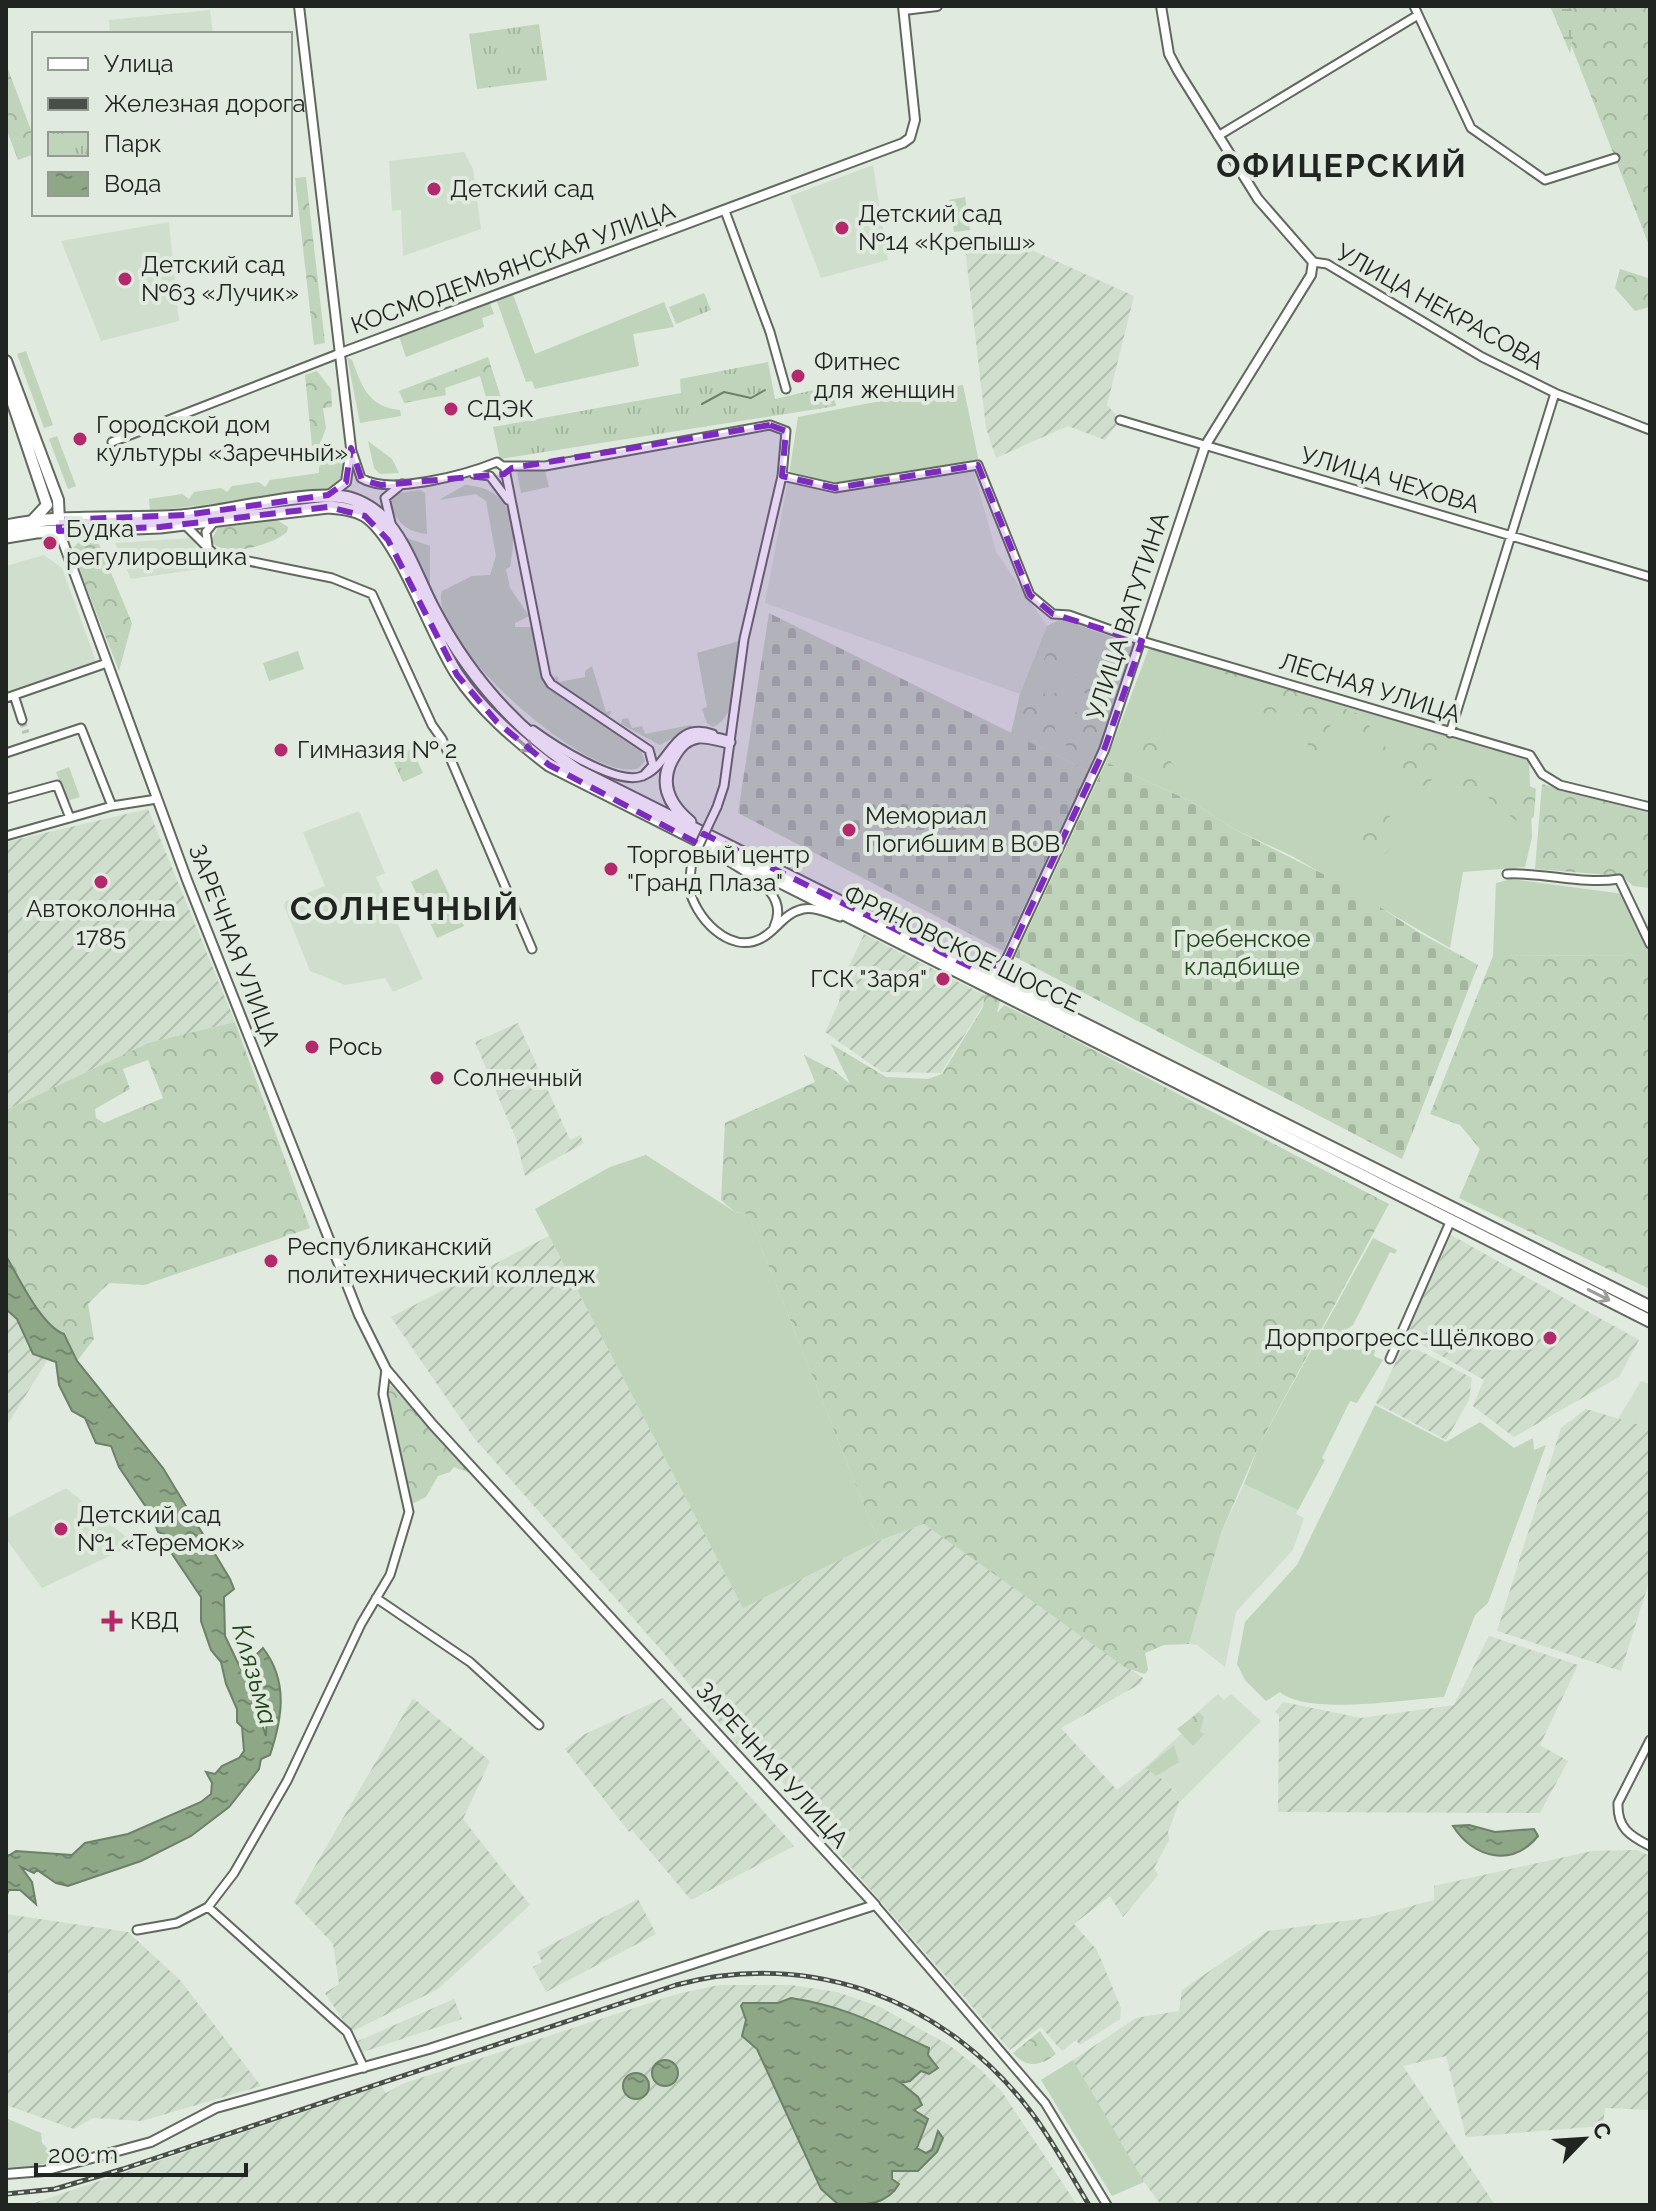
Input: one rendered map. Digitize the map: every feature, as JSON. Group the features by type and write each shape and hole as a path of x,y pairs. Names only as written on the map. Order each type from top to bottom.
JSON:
{"main road":[{"path":"6,361 58,500 59,525"},
{"path":"6,383 47,505 33,520"},
{"path":"6,537 59,525 345,497 380,515 394,532"},
{"name":"ФРЯНОВСКОЕ ШОССЕ","path":"215,521 328,507 351,510 377,525 388,540 457,675 497,722 549,765 1008,984 1650,1307"},
{"path":"6,526 33,520 59,525 185,525 215,521"},
{"name":"ФРЯНОВСКОЕ ШОССЕ","path":"394,532 451,643 495,701 556,756 857,923 1060,1020 1650,1321"},
{"path":"711,844 678,812 667,792 666,774 676,752 689,740 707,737 729,742"}],"street":[{"path":"299,6 338,354 351,448 358,474 370,483 404,483 469,474 502,476 506,468"},
{"path":"904,8 937,6"},
{"name":"УЛИЦА НЕКРАСОВА","path":"1161,6 1169,54 1258,199 1313,262 1327,264 1482,357 1555,393 1650,430"},
{"path":"1414,6 1471,128 1545,180 1615,158"},
{"name":"КОСМОДЕМЬЯНСКАЯ УЛИЦА","path":"112,442 338,354 903,143 910,138 915,120 904,8"},
{"path":"1218,136 1418,15"},
{"path":"725,211 770,332 786,389"},
{"name":"УЛИЦА ВАТУТИНА","path":"1005,963 1104,750 1205,446 1311,275 1313,262"},
{"path":"1450,733 1555,393"},
{"name":"УЛИЦА ЧЕХОВА","path":"1120,420 1650,577"},
{"path":"469,474 493,463 506,468 545,466 770,425 786,431 782,476 747,624 717,807 692,860 689,887 695,907 717,932 746,943 770,932 786,917 801,910 821,910 857,923"},
{"path":"320,498 335,493 346,482 351,448"},
{"path":"493,463 488,470 512,510"},
{"name":"ЛЕСНАЯ УЛИЦА","path":"782,476 835,488 978,465 1030,595 1053,614 1069,615 1142,641 1530,755 1542,774 1560,785 1650,807"},
{"path":"506,468 546,676 551,684 638,741 660,750 682,736 699,731 729,742"},
{"path":"394,532 385,498 404,483"},
{"path":"214,554 205,536 215,521"},
{"name":"ЗАРЕЧНАЯ УЛИЦА","path":"59,525 157,799 324,1228 365,1328 386,1369 762,1785 875,1905 1045,2103 1107,2205"},
{"path":"185,525 214,554 343,581 372,594 432,725 442,739 532,949"},
{"path":"22,720 10,696 107,663"},
{"path":"495,701 537,733 583,760 620,776 643,776 658,766 670,746"},
{"path":"6,753 81,728 112,806"},
{"path":"638,741 653,759 650,771 643,776"},
{"path":"6,799 57,785 70,818"},
{"path":"6,836 112,806 157,799"},
{"path":"711,844 770,890 778,907 778,917 770,932"},
{"path":"1507,874 1532,872 1580,881 1619,879 1650,944"},
{"path":"977,970 990,971 1005,963 1008,984"},
{"path":"1390,1359 1451,1220"},
{"name":"ЗАРЕЧНАЯ УЛИЦА","path":"137,1930 177,1923 208,1907 234,1873 287,1781 390,1575 409,1512 383,1394 386,1369"},
{"path":"376,1598 470,1662 539,1725"},
{"path":"1650,1740 1626,1786 1618,1812 1620,1824 1629,1835 1650,1846"},
{"path":"6,2174 44,2171 151,2142 216,2108 364,2068 875,1905"},
{"path":"208,1907 347,2032 364,2068"}],"highlighted area":[{"path":"770,425 786,431 782,476 835,488 978,465 1030,595 1053,614 1142,641 1104,750 1005,963 977,970 704,834 699,844 549,765 497,722 457,675 388,540 365,516 328,507 160,527 59,531 59,520 185,515 328,495 346,482 351,448 362,480 381,485 504,474 512,468"}],"shaded area":[{"path":"210,10 213,32 110,32 109,20"},
{"name":"Детский сад","path":"464,152 473,169 481,229 403,256 401,210 392,211 389,161"},
{"name":"Детский сад №14 «Крепыш»","path":"873,165 888,260 821,278 790,196"},
{"name":"Детский сад №63 «Лучик»","path":"169,222 179,321 101,341 61,241"},
{"path":"996,234 1134,296 1107,405 1120,420 1105,440 1068,426 996,458 986,428 965,248"},
{"path":"972,465 996,552 1047,626 1020,694 765,603 788,481 832,490"},
{"path":"192,538 206,568 131,579 115,543"},
{"path":"44,555 62,568 97,664 6,694 6,566"},
{"path":"148,809 235,1022 148,1043 6,1110 6,842"},
{"path":"359,811 385,873 376,877 423,979 393,992 385,978 345,985 310,971 284,906 286,901 325,886 303,832"},
{"path":"864,934 988,997 941,1073 882,1072 825,1032 839,1002 842,981"},
{"path":"518,1023 570,1140 580,1135 584,1143 525,1176 516,1139 475,1042"},
{"path":"1451,1235 1639,1340 1619,1377 1514,1437 1473,1406 1484,1380 1406,1336"},
{"path":"549,1236 743,1608 878,1541 924,1524 1143,1678 1140,1684 1061,1728 1117,1790 1148,1765 1177,1794 1179,1803 1168,1832 1169,1840 1154,1868 1158,1875 1123,1917 1110,1896 1074,1924 1097,1950 1121,2008 1120,2019 1080,2045 1076,2040 1062,2051 1041,2027 1010,2050 837,1851 750,1741 740,1748 663,1652 474,1438 391,1317"},
{"path":"6,1309 17,1319 28,1347 47,1361 6,1427"},
{"path":"1405,1343 1472,1378 1469,1400 1446,1440 1376,1403"},
{"path":"1641,1381 1650,1384 1650,1428 1618,1419"},
{"path":"1586,1409 1650,1428 1650,1579 1621,1671 1497,1631 1561,1428"},
{"path":"1244,1484 1298,1510 1296,1514 1304,1518 1293,1550 1236,1612 1225,1667 1197,1645 1189,1644 1221,1533"},
{"name":"Детский сад №1 «Теремок»","path":"66,1488 135,1544 42,1588 6,1539 6,1519"},
{"path":"1489,1636 1578,1665 1540,1745 1568,1761 1540,1813 1278,1812 1279,1715 1275,1712 1283,1702 1361,1718 1454,1705"},
{"path":"1218,1694 1224,1700 1231,1694 1261,1721 1179,1803 1177,1793 1148,1765 1183,1732 1181,1727"},
{"path":"413,1698 490,1761 463,1819 530,1905 438,1989 351,2032 325,1993 339,1984 333,1944 294,1902"},
{"path":"663,1698 794,1846 691,1900 632,1830 629,1832 565,1749 585,1734"},
{"path":"1637,1850 1650,1856 1650,2110 1605,2108 1603,2126 1466,2137 1446,2056 1403,2066 1495,2205 1161,2205 1136,2171 1073,2060 1136,2018 1179,2011 1182,1990 1268,1931 1366,1918 1434,1900 1434,1886 1592,1851"},
{"path":"638,1899 656,1934 546,1992 533,1967 542,1962 537,1952"},
{"path":"6,1914 128,1932 180,1980 261,2086 142,2121 93,2118 74,2129 6,2105"},
{"path":"719,1985 791,1985 837,1992 880,2007 949,2045 981,2070 1002,2092 1077,2205 28,2205 381,2086 386,2093 402,2084 677,1994"},
{"path":"454,1999 462,2019 363,2052 358,2041"}],"green space":[{"path":"1550,6 1569,6 1577,18 1570,53"},
{"path":"1556,6 1650,6 1650,248"},
{"path":"539,24 547,80 477,89 469,34"},
{"path":"6,64 32,133 32,155 18,160 6,128"},
{"path":"306,177 325,343 314,345 295,178"},
{"path":"965,197 970,230 954,232 949,200"},
{"path":"1620,269 1648,278 1650,275 1650,307 1635,311 1615,288"},
{"path":"512,292 535,354 664,302 674,327 633,334 639,366 535,389 532,381 526,382 496,299"},
{"path":"704,293 711,310 676,324 669,307"},
{"path":"489,301 494,314 482,318 484,327 406,357 398,334"},
{"path":"26,351 53,425 44,428 17,354"},
{"path":"347,357 352,360 373,400 400,410 401,416 360,423"},
{"path":"488,357 504,407 490,411 480,376 445,388 446,395 404,403 399,391"},
{"path":"768,362 775,399 831,386 836,406 500,459 493,427 681,393 680,379"},
{"path":"317,371 331,389 332,407 323,408 326,428 320,444 312,446 305,375"},
{"path":"963,385 979,462 832,490 788,481 798,417"},
{"path":"57,436 76,486 68,489 49,439"},
{"path":"368,441 392,459 399,473 380,474 374,468"},
{"path":"343,449 344,476 326,491 150,511 149,499 182,494 189,499 194,492 221,488 227,492 232,486 259,482 265,487 270,480 319,473 319,467 336,450"},
{"path":"517,471 545,471 549,487 521,493"},
{"path":"465,485 493,493 508,512 513,537 510,567 506,569 510,588 529,616 515,623 515,627 531,627 544,681 640,748 645,761 639,768 616,768 586,755 552,733 517,705 459,642 444,613 442,591 472,576 490,575 496,556 486,501 476,494 439,500"},
{"path":"421,490 425,493 427,534 403,525 389,503 397,493"},
{"path":"277,520 288,527 287,532 260,545 227,549 211,541 218,527"},
{"path":"404,537 430,546 430,595"},
{"path":"80,541 99,544 132,623 119,671 74,556 73,548"},
{"path":"769,613 1088,771 1003,951 738,813"},
{"path":"1061,619 1134,645 1088,771 1011,733 1020,694 1047,626"},
{"path":"1054,633 1064,643 1069,659 1069,664 1057,662 1044,694 1056,693 1064,699 1054,725 1058,741 1019,721 1048,650 1054,653"},
{"path":"739,641 732,702 722,721 713,727 707,723 702,709 707,707 697,653"},
{"path":"1149,648 1529,760 1532,837 1525,867 1463,872 1450,948 1292,856 1236,830 1192,802 1106,762"},
{"path":"298,651 304,669 269,681 263,663"},
{"path":"1100,654 1120,684 1096,759 1061,743 1068,732 1064,726 1072,713 1093,709 1096,699 1083,692 1072,697 1066,682 1087,673"},
{"path":"1209,665 1315,695 1313,705 1321,713 1337,715 1343,708 1366,717 1379,750 1385,746 1391,753 1381,764 1366,755 1361,739 1344,732 1334,722 1328,728 1329,744 1318,756 1310,752 1301,722 1284,708 1268,716 1263,712 1264,704 1274,696 1270,691 1256,690 1252,684 1235,689 1239,678 1211,670"},
{"path":"592,666 606,712 611,711 610,715 552,679 557,676 559,682 585,677 585,671"},
{"path":"628,718 632,728 642,726 645,734 691,725 691,728 660,745 621,724 622,719"},
{"path":"1160,720 1164,729 1156,736 1158,748 1175,766 1168,773 1130,757 1146,721"},
{"path":"1429,728 1447,734 1438,755 1435,777 1420,789 1411,790 1399,759 1404,740"},
{"path":"412,749 423,773 403,782 392,758"},
{"name":"Гребенское кладбище","path":"1106,762 1192,802 1236,830 1351,888 1418,932 1478,965 1402,1159 1015,957"},
{"path":"69,767 80,797 67,801 56,772"},
{"path":"1481,771 1492,773 1492,784 1507,794 1522,782 1536,789 1534,816 1524,827 1486,796 1468,795 1454,788 1456,777"},
{"path":"1542,784 1650,813 1650,888 1633,886 1622,876 1535,869"},
{"path":"1383,815 1390,816 1387,834 1394,839 1393,848 1375,860 1356,843 1367,821 1371,821 1372,827 1380,826"},
{"path":"437,869 464,926 437,938 411,882"},
{"path":"1511,879 1624,894 1650,955 1493,956 1496,883"},
{"path":"1650,955 1650,1289 1459,1198 1480,1149 1460,1125 1430,1114 1493,956"},
{"path":"985,993 1000,1001 997,1013 1004,1005 1044,1024 1389,1204 1259,1445 1221,1533 1189,1644 1164,1645 1145,1653 1148,1670 1145,1674 1126,1668 924,1524 878,1541 748,1214 735,1212 721,1200 725,1123 815,1082 804,1055 835,1071 850,1084 831,1044 886,1077 928,1079 942,1074 983,1007"},
{"path":"235,1022 310,1228 144,1285 109,1283 88,1304 94,1339 77,1361 28,1296 6,1256 6,1110 148,1043","holes":["148,1060 163,1098 104,1123 96,1118 95,1109 130,1089 123,1069"]},
{"path":"646,1155 735,1212 748,1214 878,1541 743,1608 535,1209 610,1167"},
{"path":"1373,1238 1397,1250 1395,1254 1390,1252 1353,1325 1347,1329 1356,1333 1352,1339 1375,1350 1374,1356 1383,1360 1357,1403 1350,1401 1322,1458 1325,1460 1298,1510 1244,1484 1259,1445"},
{"path":"391,1385 470,1473 454,1467 438,1476 426,1497 412,1504 386,1393"},
{"path":"1375,1405 1446,1442 1480,1422 1514,1448 1533,1438 1534,1450 1546,1445 1488,1603 1475,1615 1444,1697 1334,1705 1294,1699 1280,1692 1266,1701 1245,1680 1237,1664 1245,1622 1297,1565"},
{"path":"1199,1712 1204,1717 1200,1731 1204,1734 1193,1746 1177,1729"},
{"path":"1174,1745 1179,1762 1156,1776 1146,1768"},
{"path":"1040,2031 1056,2054 1033,2064 1013,2053"},
{"path":"1073,2060 1144,2182 1112,2196 1041,2080"},
{"path":"6,2118 41,2133 42,2143 55,2156 52,2162 25,2168 6,2167"}],"water":[{"path":"6,1256 38,1311 64,1334 77,1361 163,1468 230,1579 234,1589 224,1597 225,1636 250,1688 266,1736 267,1710 251,1660 263,1648 277,1674 281,1701 278,1728 270,1755 261,1759 259,1769 229,1807 191,1836 141,1861 68,1886 56,1883 37,1870 34,1873 21,1867 32,1882 36,1904 20,1890 9,1890 6,1896 6,1852 8,1856 16,1851 72,1855 85,1843 128,1834 201,1802 211,1794 212,1783 206,1772 215,1774 244,1751 237,1709 221,1662 211,1650 201,1621 201,1597 166,1545 166,1535 158,1532 152,1516 119,1467 111,1446 96,1443 85,1418 72,1411 59,1385 56,1362 33,1354 17,1319 6,1309"},
{"path":"1469,1825 1495,1832 1534,1829 1538,1836 1517,1852 1493,1855 1471,1846 1453,1826"},
{"path":"791,1998 847,2012 929,2048 928,2055 938,2068 929,2074 921,2071 910,2081 901,2083 918,2097 922,2105 914,2110 928,2119 917,2148 926,2153 932,2150 938,2131 943,2138 937,2152 918,2171 892,2171 892,2179 899,2184 888,2197 865,2204 839,2205 821,2189 757,2049 742,2036 746,2020 741,2006 743,2003 778,2003"},
{"path":"665,2060 674,2064 678,2073 674,2082 665,2086 656,2082 652,2073 656,2064"},
{"path":"636,2073 645,2077 649,2086 645,2095 636,2099 627,2095 623,2086 627,2077"}],"waterway":[{"path":"702,404 724,392 751,398 765,390"}],"tunnel":[{"path":"22,720 26,733"}],"railway":[{"path":"6,2194 55,2189 123,2169 676,1985 727,1975 777,1974 826,1980 873,1993 918,2013 959,2040 997,2073 1031,2112 1089,2205"}],"place":[{"name":"Детский сад","path":"434,189"},
{"name":"Детский сад №14 «Крепыш»","path":"842,228"},
{"name":"Детский сад №63 «Лучик»","path":"125,279"},
{"name":"Фитнес для женщин","path":"798,376"},
{"name":"СДЭК","path":"451,409"},
{"name":"Городской дом культуры «Заречный»","path":"80,439"},
{"name":"Будка регулировщика","path":"50,543"},
{"name":"Гимназия № 2","path":"281,750"},
{"name":"Мемориал Погибшим в ВОВ","path":"849,830"},
{"name":"Торговый центр \"Гранд Плаза\"","path":"611,869"},
{"name":"Автоколонна 1785","path":"101,882"},
{"name":"ГСК \"Заря\"","path":"943,979"},
{"name":"Рось","path":"312,1047"},
{"name":"Солнечный","path":"437,1078"},
{"name":"Республиканский политехнический колледж","path":"271,1261"},
{"name":"Дорпрогресс-Щёлково","path":"1550,1338"},
{"name":"Детский сад №1 «Теремок»","path":"61,1529"},
{"name":"КВД","path":"112,1621"}],"district":[{"name":"ОФИЦЕРСКИЙ","path":"1342,166"},
{"name":"СОЛНЕЧНЫЙ","path":"405,909"}],"water label":[{"name":"Клязьма","path":"255,1674"}]}
